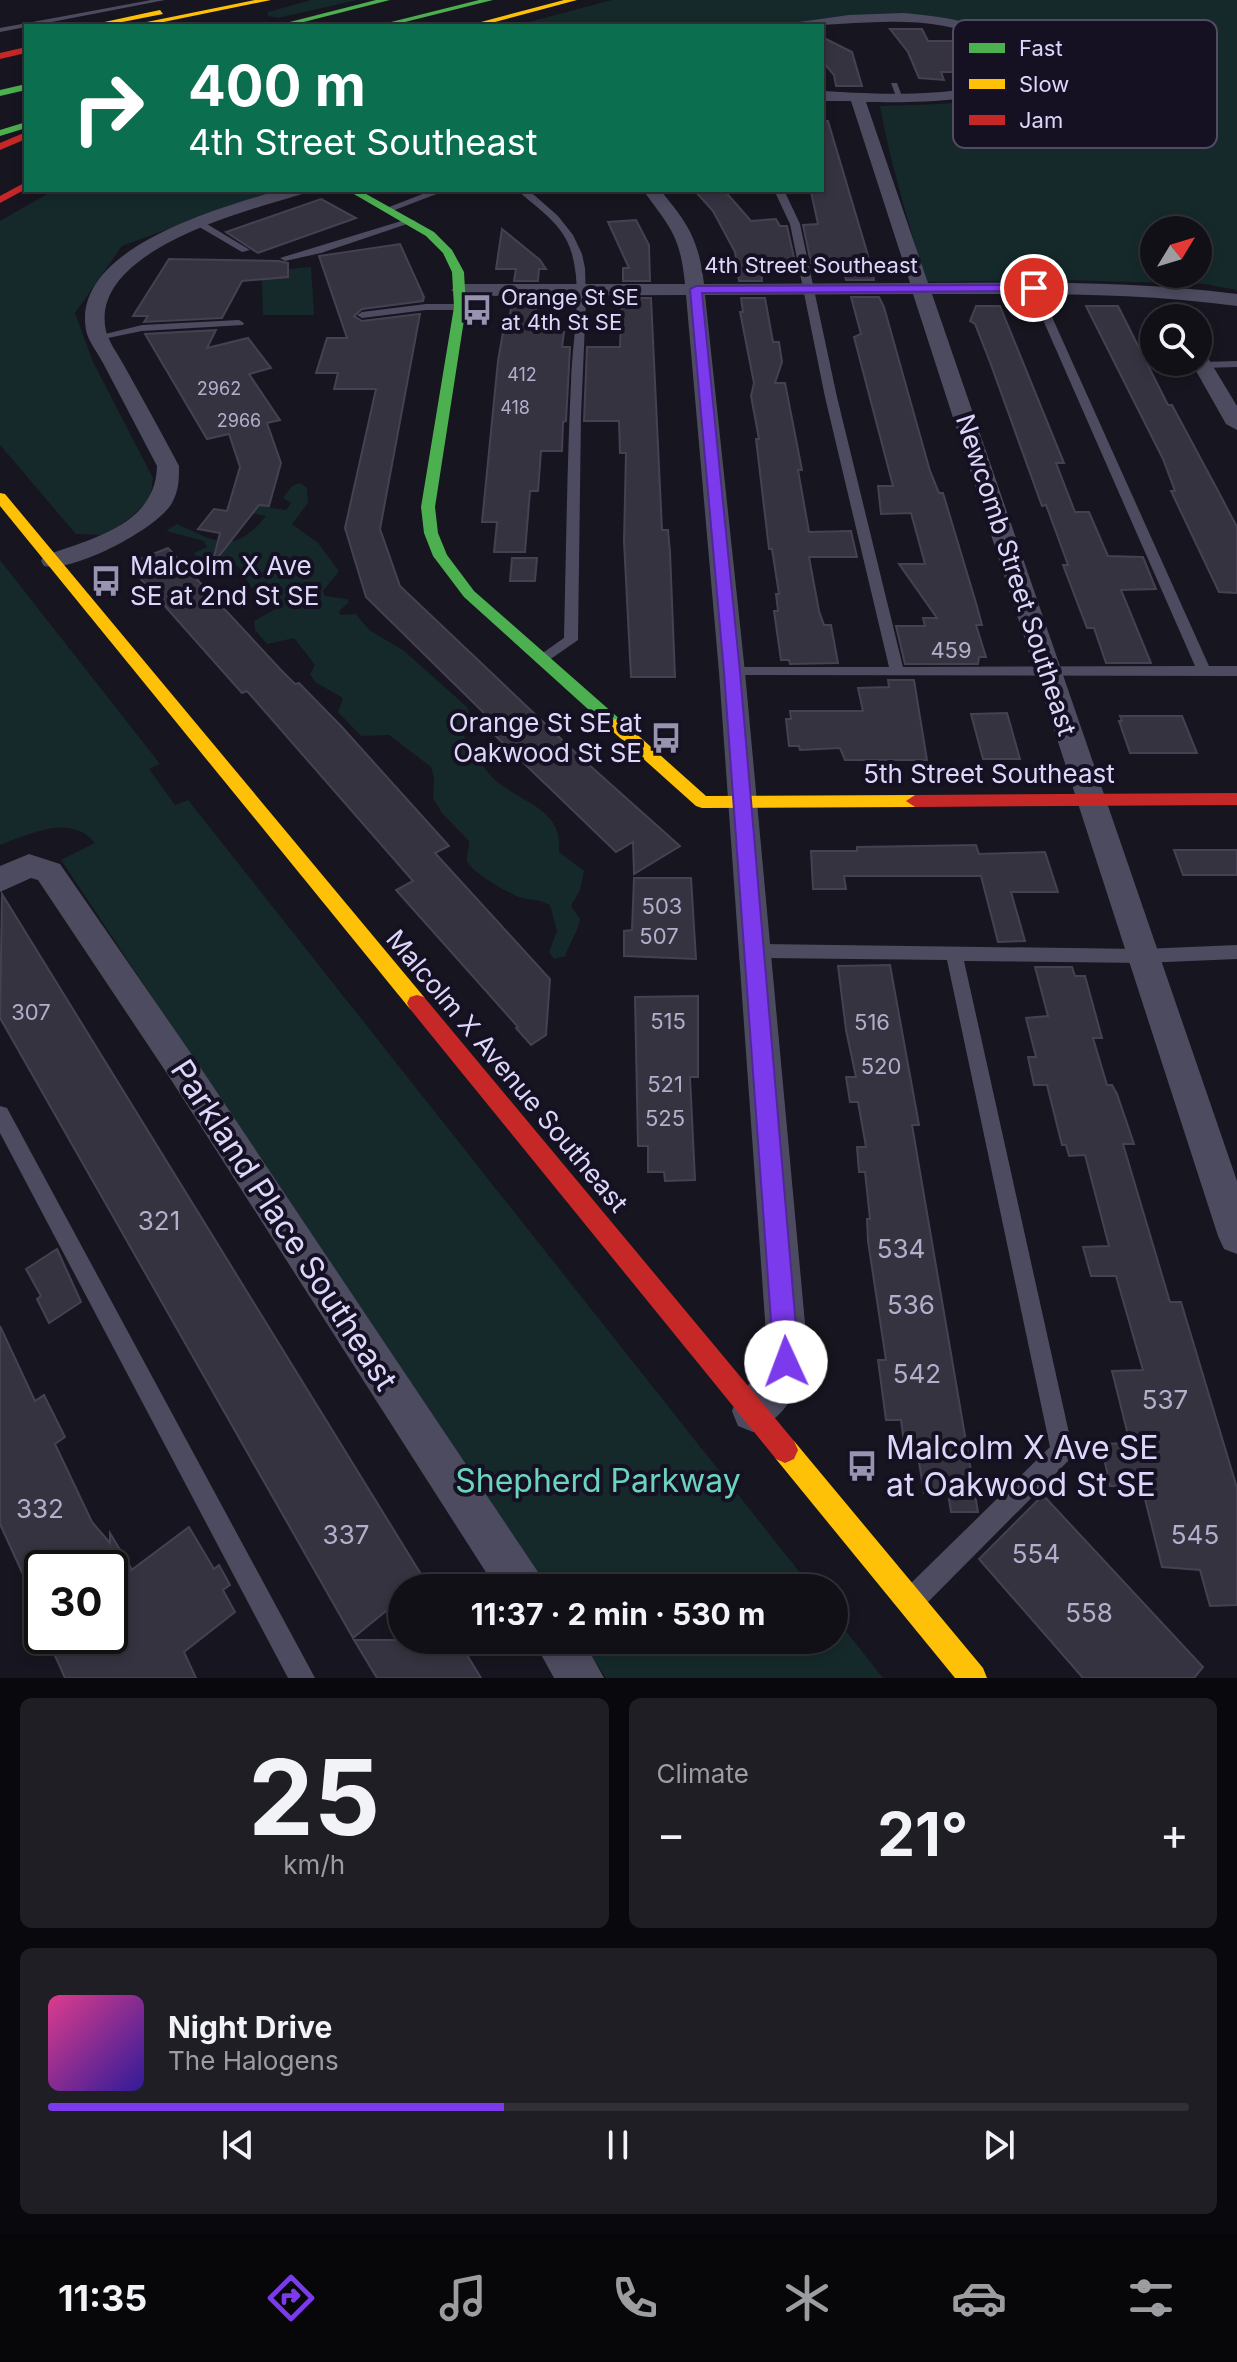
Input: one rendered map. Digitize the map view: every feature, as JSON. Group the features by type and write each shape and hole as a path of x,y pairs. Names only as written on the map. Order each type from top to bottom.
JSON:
{"main road":[{"path":"98,24 225,0"},
{"path":"142,24 267,0"},
{"path":"286,24 386,0"},
{"path":"387,24 489,0"},
{"path":"428,24 526,0"},
{"path":"478,24 573,0"},
{"path":"272,24 346,10"},
{"path":"0,42 24,38"},
{"path":"0,54 24,48"},
{"path":"0,81 24,76"},
{"path":"0,93 24,87"},
{"path":"0,116 24,110"},
{"path":"0,125 24,122"},
{"path":"0,133 24,123"},
{"path":"0,147 24,136"},
{"path":"0,200 24,186"},
{"path":"356,192 411,221 448,252 458,272 460,298"},
{"name":"5th Street Southeast","path":"460,298 429,497 431,533 440,556 461,586 702,802 1237,799"},
{"name":"Malcolm X Avenue Southeast","path":"0,497 973,1678"}],"street":[{"path":"818,24 873,18 931,21 953,26"},
{"path":"824,96 857,97 897,91 953,94"},
{"name":"Newcomb Street Southeast","path":"857,97 1237,1236"},
{"path":"53,561 138,525 162,499 169,482 168,466 98,337 94,310 102,290 111,277 145,249 199,223 290,192"},
{"path":"653,192 670,211 691,251 756,951 786,1362 780,1382 771,1396 753,1411"},
{"name":"4th Street Southeast","path":"460,298 579,290 1034,288 1166,300 1237,300"},
{"path":"1209,376 1237,424"},
{"name":"Parkland Place Southeast","path":"0,880 29,866 49,872 178,1062 513,1574"},
{"path":"565,1654 581,1678"}],"lane":[{"path":"30,24 162,0"},
{"path":"0,30 24,25"},
{"path":"389,209 436,192"},
{"path":"525,192 541,203 561,226 577,252 579,290 571,640 542,660"},
{"path":"780,192 795,224 831,397 897,671"},
{"path":"285,258 318,251 411,221"},
{"path":"199,223 245,250"},
{"path":"1034,288 1204,671"},
{"path":"362,315 460,298"},
{"path":"98,337 142,328 239,323"},
{"path":"1212,362 1237,364"},
{"path":"732,672 1237,671"},
{"path":"756,951 1143,956 1237,952"},
{"path":"910,1602 1062,1451 954,954"},
{"path":"0,1114 302,1678"}],"green space":[{"path":"311,0 357,0 278,18 268,16 268,12"},
{"path":"612,0 1237,0 1237,290 1212,285 1212,216 1140,216 1140,282 925,282 880,106 953,103 953,148 1217,148 1217,20 953,22 861,16 794,24 522,24"},
{"path":"51,192 270,192 122,246 75,313 93,362 153,478 150,499 105,535 76,534 0,445 0,221"},
{"path":"311,267 314,315 263,315 262,279 289,277 289,269"},
{"path":"300,483 307,488 308,503 292,524 318,543 339,571 323,591 325,596 347,599 349,602 339,611 340,615 356,614 369,630 403,650 467,707 472,719 464,723 462,733 482,764 506,789 548,816 559,838 559,852 584,871 580,890 571,906 580,919 579,924 565,956 554,959 549,952 557,931 550,905 514,895 469,864 469,841 442,813 433,798 431,767 389,735 361,736 338,712 343,698 315,682 310,674 315,665 294,638 267,644 255,630 254,621 279,607 274,599 257,596 238,566 198,561 194,553 207,547 204,541 166,531 177,524 214,540 234,541 244,537 266,516 231,509 264,501 271,508 286,510 291,503 283,498 292,486"},
{"name":"Shepherd Parkway","path":"0,560 160,764 149,769 175,805 188,800 801,1574 537,1574 61,860 95,843 74,829 62,828 37,832 0,845"},
{"path":"848,1634 883,1678 606,1678 590,1654 848,1654"}],"building":[{"path":"890,29 922,29 928,41 953,41 953,72 941,72 944,80 919,78 908,52"},
{"path":"824,38 852,52 862,86 836,86 834,75 824,63"},
{"path":"828,121 874,280 846,280 844,272 830,272 828,263 811,263 803,225 818,224 811,192 824,192 824,122"},
{"path":"696,192 726,192 751,221 776,219 780,226 787,226 795,262 761,262 762,281 739,281 735,252 713,211"},
{"path":"321,199 356,218 258,253 226,232"},
{"path":"636,220 649,245 650,281 623,281 623,268 629,268 608,222"},
{"path":"502,229 540,260 546,269 539,269 538,281 514,281 516,269 496,269"},
{"path":"400,244 424,297 423,301 362,309 354,316 362,321 420,314 380,529 400,586 578,755 680,846 634,874 633,842 616,852 479,720 487,716 366,597 345,528 376,389 334,389 338,373 316,373 327,338 347,338 319,256"},
{"path":"169,259 279,261 288,263 288,277 242,281 222,318 144,322 148,316 133,316"},
{"path":"851,297 879,297 884,307 930,471 939,493 943,493 982,625 976,625 986,657 979,657 978,664 905,664 896,626 925,626 923,618 937,618 899,564 925,564 911,513 881,514 878,486 893,486 854,337 861,334"},
{"path":"622,298 651,298 662,530 668,530 670,552 675,677 631,677 624,541 626,453 620,453 619,421 584,421 587,347 620,347"},
{"path":"741,298 765,298 773,342 779,342 782,362 775,383 785,383 802,470 798,470 809,532 851,531 857,557 809,557 819,611 824,625 831,625 838,663 790,664 789,660 781,660 774,611 778,611 776,594 779,594 772,549 769,549 756,439 759,439 751,396 754,383 740,312 743,312"},
{"path":"512,299 537,299 535,322 548,322 548,332 564,332 562,347 570,347 566,421 563,422 562,451 541,451 538,491 530,491 525,552 494,552 497,522 482,522 498,361"},
{"path":"976,306 1000,306 1064,463 1056,463 1075,512 1089,512 1108,556 1143,557 1156,589 1121,590 1151,663 1106,663 1094,628 1087,628 1063,565 1068,565 1046,505 1042,506 990,362 975,324 970,321"},
{"path":"1086,306 1118,306 1140,350 1140,376 1153,376 1168,405 1172,405 1237,527 1237,593 1219,592 1171,491 1175,491 1163,459"},
{"path":"216,330 207,348 248,338 271,368 249,374 280,420 267,423 281,463 269,506 259,505 212,565 220,533 198,529 214,509 227,511 240,467 229,434 207,439 145,334"},
{"path":"168,548 281,670 295,684 299,683 341,726 449,846 435,853 550,979 546,1035 531,1045 396,890 413,881 247,691 242,693 131,568 139,565 135,561"},
{"path":"512,558 537,558 535,581 510,581"},
{"path":"888,680 914,680 927,760 845,760 840,748 800,750 799,746 789,746 786,719 791,719 790,711 863,711 858,688 889,687"},
{"path":"1007,713 1020,759 983,759 971,714"},
{"path":"1120,716 1182,716 1197,753 1130,753"},
{"path":"976,845 979,854 1045,852 1058,892 1011,892 1025,941 998,942 981,876 844,876 846,889 813,889 811,851"},
{"path":"1174,850 1237,850 1237,875 1183,875"},
{"path":"634,878 691,878 696,959 624,956 624,931 632,930"},
{"path":"2,894 421,1574 388,1574 388,1609 353,1638 0,1018"},
{"path":"890,965 919,1125 912,1125 978,1512 951,1512 948,1493 924,1493 918,1456 906,1457 901,1420 886,1420 878,1360 886,1360 868,1241 867,1219 870,1219 865,1172 859,1172 857,1147 866,1147 858,1102 850,1102 846,1077 856,1077 838,966"},
{"path":"1035,967 1072,967 1075,976 1085,976 1102,1038 1093,1038 1107,1085 1112,1085 1117,1094 1134,1144 1123,1144 1170,1302 1181,1302 1237,1488 1237,1605 1210,1606 1200,1570 1162,1567 1142,1487 1110,1486 1101,1444 1130,1443 1112,1371 1143,1370 1116,1276 1091,1276 1083,1247 1109,1246 1085,1155 1069,1156 1066,1145 1062,1145 1047,1085 1034,1085 1028,1057 1036,1057 1026,1018 1048,1016"},
{"path":"698,996 698,1077 690,1077 695,1180 665,1181 664,1172 648,1172 648,1146 638,1146 635,997"},
{"path":"57,1249 81,1302 49,1323 37,1299 41,1296 26,1269"},
{"path":"0,1326 35,1401 44,1395 65,1437 55,1444 92,1522 110,1543 110,1533 120,1550 24,1550 24,1577 0,1524"},
{"path":"1043,1495 1203,1667 1194,1678 1083,1678 979,1559"},
{"path":"189,1527 214,1569 219,1565 230,1585 223,1590 235,1612 184,1652 196,1678 65,1678 54,1654 128,1654 128,1568 130,1571"},
{"path":"354,1640 388,1640 388,1654 466,1654 481,1678 377,1678"}],"traffic: fast":[{"path":"286,24 386,0"},
{"path":"387,24 489,0"},
{"path":"0,93 24,87"},
{"path":"0,133 24,126"},
{"path":"356,192 430,234 448,252 458,272 460,307 428,507 431,533 440,556 469,594 616,725"}],"traffic: slow":[{"path":"141,24 267,0"},
{"path":"478,24 573,0"},
{"path":"100,24 160,12"},
{"path":"0,497 417,1003"},
{"path":"616,725 702,802 915,801"},
{"path":"785,1450 973,1678"}],"traffic: jam":[{"path":"0,56 24,50"},
{"path":"0,147 24,136"},
{"path":"0,200 24,186"},
{"path":"915,801 1237,799"},
{"path":"417,1003 785,1450"}],"place":[{"name":"Orange St SE at 4th St SE","path":"477,310"},
{"name":"Malcolm X Ave SE at 2nd St SE","path":"106,581"},
{"name":"Orange St SE at Oakwood St SE","path":"666,738"},
{"name":"Malcolm X Ave SE at Oakwood St SE","path":"862,1466"}],"route":[{"path":"786,1362 756,951 696,289 1034,288"}]}
